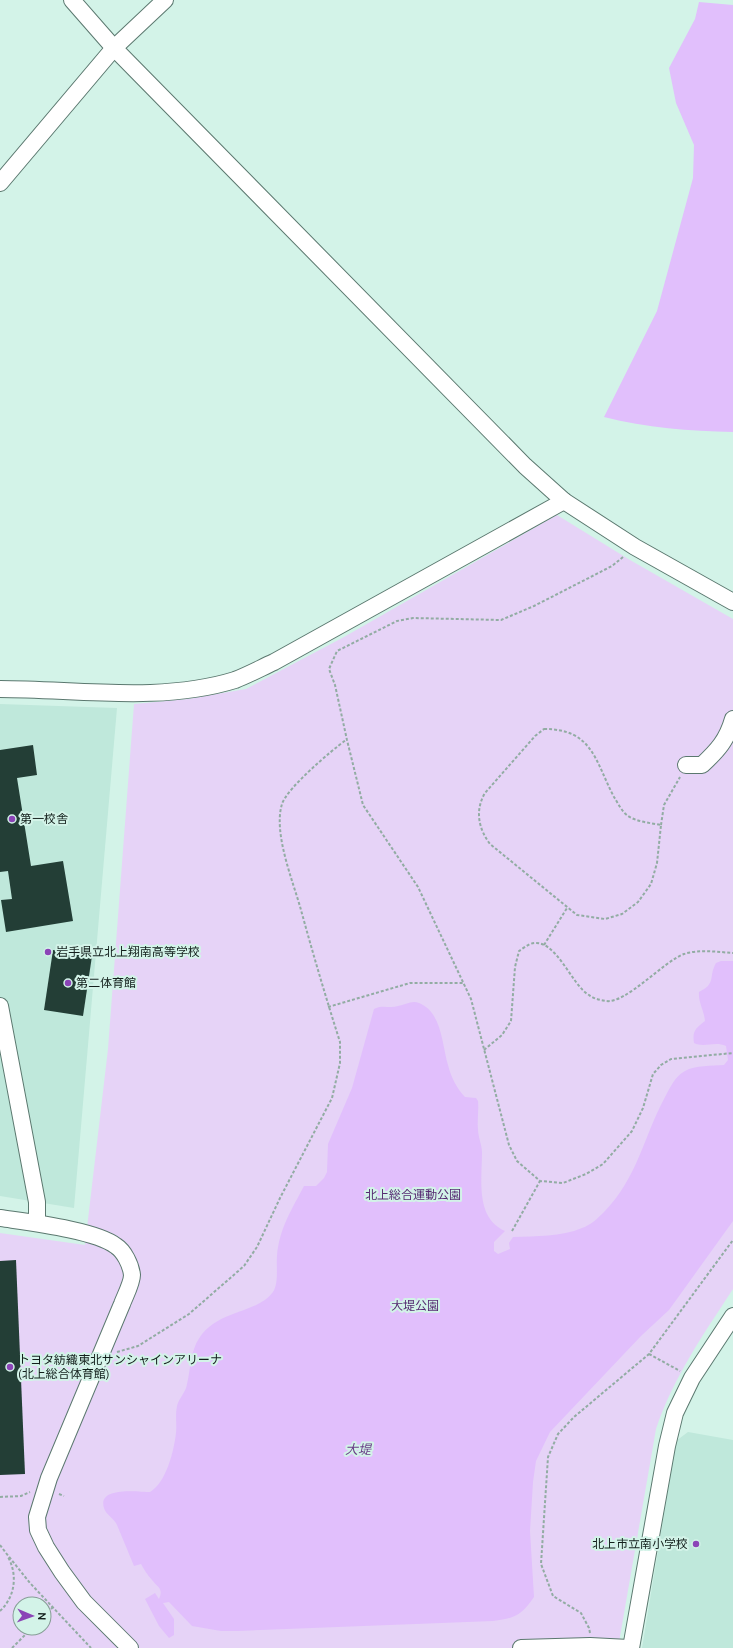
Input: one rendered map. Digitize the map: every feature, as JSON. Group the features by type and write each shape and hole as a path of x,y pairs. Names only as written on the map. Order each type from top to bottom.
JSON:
{"street":[{"path":"72,0 87,8 114,48 525,466 564,501 635,547 733,602"},
{"path":"0,183 114,48 165,0"},
{"path":"0,689 137,693 190,688 235,680 274,662 564,501"},
{"path":"686,765 702,765 717,750 729,734 733,719"},
{"path":"0,1006 37,1202 36,1223"},
{"path":"0,1218 36,1223 102,1239 116,1245 125,1255 132,1275 122,1304 47,1483 39,1505 37,1517 38,1530 46,1547 84,1602 130,1648"},
{"path":"521,1648 590,1646 630,1648 667,1446 675,1413 692,1378 733,1316"}],"path":[{"path":"635,547 612,566 534,606 501,620 413,618 397,621 337,651 329,669 335,685 346,740 363,805 418,887 458,968 471,999 509,1145 517,1161 540,1181 563,1183 586,1174 603,1164 632,1131 643,1108 653,1074 661,1065 670,1059 733,1053"},
{"path":"661,825 628,816 619,806 597,757 584,741 560,729 544,729 535,736 485,793 480,801 479,824 482,834 490,844 577,915 605,919 622,914 638,902 651,884 656,863 664,805 686,765"},
{"path":"102,1352 118,1352 138,1346 189,1314 244,1266 257,1247 280,1198 332,1098 340,1063 340,1042 328,1007 286,857 279,820 282,803 295,785 346,740"},
{"path":"544,945 567,908"},
{"path":"484,1050 502,1034 511,1021 515,967 519,951 531,944 544,945 557,955 576,982 588,995 599,1000 611,1002 630,992 683,954 699,952 733,952"},
{"path":"328,1007 386,989 410,984 463,983"},
{"path":"512,1231 540,1181"},
{"path":"590,1646 589,1628 581,1613 553,1596 542,1564 548,1457 558,1434 574,1417 649,1354 733,1240"},
{"path":"649,1354 692,1378"},
{"path":"0,1546 30,1583 91,1648"},
{"path":"0,1611 8,1601 14,1582 14,1572 6,1552"},
{"path":"12,1648 24,1636"}],"shaded area":[{"name":"岩手県立北上翔南高等学校","path":"0,704 117,708 74,1208 0,1196"},
{"name":"北上市立南小学校","path":"688,1432 733,1440 733,1648 642,1648 676,1441"}],"green space":[{"name":"大堤公園","path":"557,515 630,560 733,619 733,1289 680,1374 656,1429 618,1648 0,1648 0,1233 85,1245 108,1049 134,704 188,699 246,689 344,637"}],"water":[{"path":"699,2 733,5 733,432 668,428 636,424 604,417 657,311 693,178 694,145 676,103 669,68 695,19"},
{"name":"大堤","path":"721,961 733,961 733,1221 669,1310 641,1336 550,1432 536,1461 533,1482 530,1531 534,1597 517,1615 507,1619 493,1621 238,1631 221,1631 192,1626 169,1602 163,1603 174,1619 174,1635 169,1638 159,1626 145,1599 155,1593 159,1599 161,1592 141,1564 134,1566 117,1525 104,1508 104,1501 107,1496 113,1493 129,1491 150,1492 161,1482 173,1449 176,1433 177,1406 186,1387 194,1349 201,1336 210,1326 232,1314 255,1306 265,1300 273,1292 277,1279 278,1246 283,1228 304,1186 316,1186 324,1178 327,1172 328,1144 352,1088 374,1009 380,1007 395,1007 414,1002 427,1007 437,1021 449,1069 459,1090 465,1097 476,1098 478,1101 478,1132 482,1153 482,1197 489,1217 495,1225 505,1231 494,1242 494,1251 498,1254 510,1249 509,1243 513,1237 548,1236 566,1233 585,1227 597,1219 625,1185 639,1157 657,1112 676,1079 681,1073 689,1069 704,1066 724,1065 728,1060 726,1046 718,1044 702,1045 694,1043 695,1030 705,1021 699,999 699,992 708,986 716,963"}],"building":[{"name":"第一校舎","path":"33,745 37,775 17,778 31,866 63,861 73,921 6,932 1,900 12,899 8,871 0,872 0,750"},
{"name":"第二体育館","path":"53,950 92,956 83,1016 44,1010"},
{"name":"トヨタ紡織東北サンシャインアリーナ (北上総合体育館)","path":"16,1260 25,1474 0,1475 0,1261"}],"place":[{"name":"第一校舎","path":"12,819"},
{"name":"岩手県立北上翔南高等学校","path":"48,952"},
{"name":"第二体育館","path":"68,983"},
{"name":"トヨタ紡織東北サンシャインアリーナ (北上総合体育館)","path":"10,1367"},
{"name":"北上市立南小学校","path":"696,1544"}],"park label":[{"name":"北上総合運動公園","path":"413,1195"}]}
